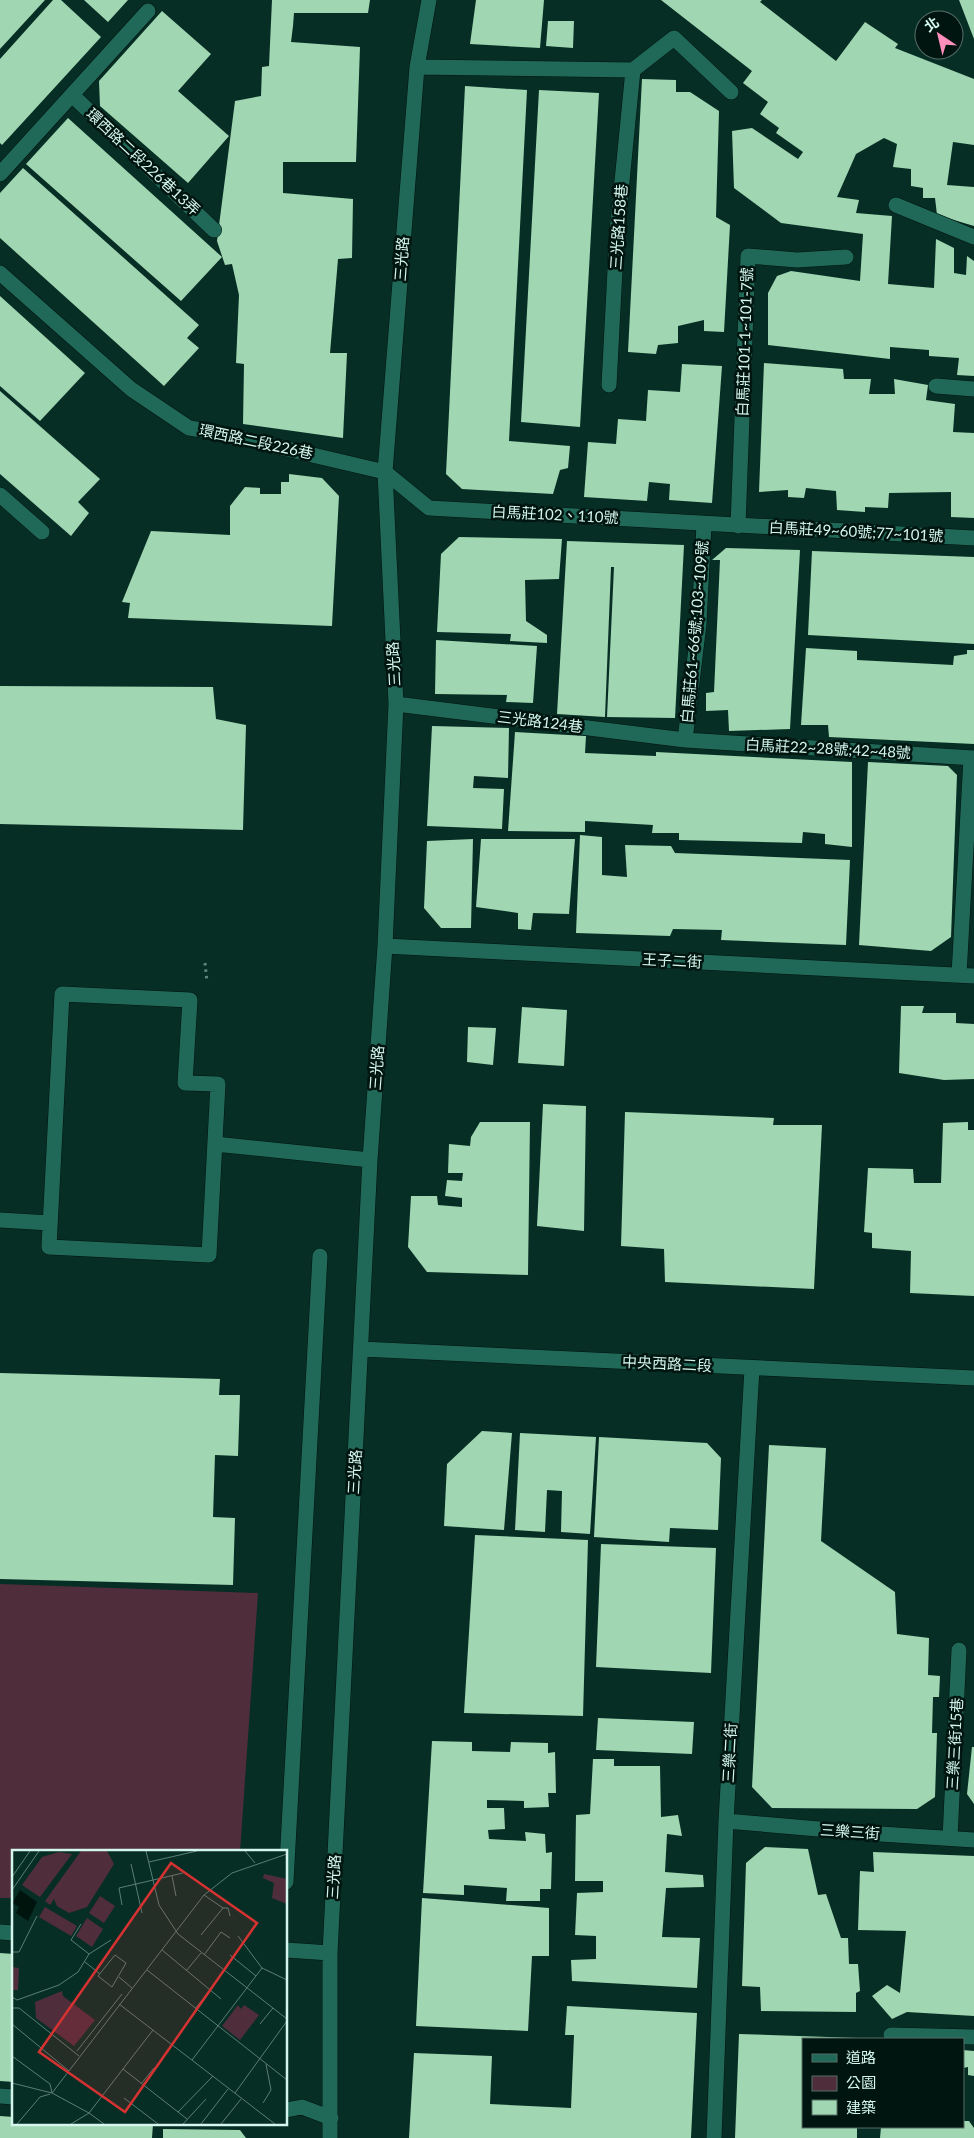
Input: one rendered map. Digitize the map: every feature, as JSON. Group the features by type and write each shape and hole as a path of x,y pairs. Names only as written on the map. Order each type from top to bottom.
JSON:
{"street":[{"name":"三光路","path":"330,2138 330,1953 370,1160 385,946 396,704 385,472 417,67 429,0"},
{"path":"0,174 148,11"},
{"path":"417,67 633,70 674,38 731,92"},
{"name":"三光路158巷","path":"609,386 617,232 633,70"},
{"name":"環西路二段226巷13弄","path":"72,95 214,230"},
{"path":"896,205 974,237"},
{"name":"白馬莊101-1~101-7號","path":"738,526 748,256 797,260 846,257"},
{"name":"環西路二段226巷","path":"0,273 131,389 189,428 215,432 385,472"},
{"path":"936,386 974,389"},
{"name":"白馬莊102、110號","path":"385,472 429,508 738,526"},
{"path":"0,495 42,532"},
{"name":"白馬莊61~66號;103~109號","path":"685,740 699,624 704,524"},
{"name":"白馬莊49~60號;77~101號","path":"738,526 974,538"},
{"name":"三光路124巷","path":"396,704 685,740"},
{"name":"白馬莊22~28號;42~48號","path":"685,740 973,758"},
{"path":"967,976 973,758"},
{"name":"王子二街","path":"385,946 967,976"},
{"path":"62,994 190,1000 185,1083 218,1084 215,1144 209,1254 49,1247 62,994"},
{"path":"215,1144 370,1160"},
{"path":"0,1220 50,1223"},
{"path":"288,1850 320,1256"},
{"name":"中央西路二段","path":"361,1349 974,1378"},
{"name":"三樂二街","path":"714,2138 726,1821 752,1368"},
{"name":"三樂三街15巷","path":"950,1838 959,1650"},
{"name":"三樂三街","path":"726,1821 974,1840"},
{"path":"288,1950 330,1953"},
{"path":"891,2035 974,2037"},
{"path":"288,2110 302,2107 331,2118"}],"green space":[{"path":"0,1584 258,1593 240,1850 12,1850 12,1898 0,1898"}],"building":[{"path":"0,0 45,0 0,49"},
{"path":"53,0 61,0 101,37 2,145 0,143 0,59"},
{"path":"84,0 128,0 108,22"},
{"path":"272,0 370,0 368,13 294,13 291,42 360,47 356,162 283,162 283,193 353,199 352,258 338,259 330,353 347,353 343,438 243,424 244,364 236,363 239,295 232,264 225,265 217,241 235,101 261,96 262,67 269,66"},
{"path":"476,0 544,0 540,48 470,44"},
{"path":"661,0 762,0 760,2 836,61 865,22 898,44 895,48 914,55 914,60 926,60 974,79 974,145 953,142 947,185 974,187 974,226 937,215 935,198 923,198 923,188 911,186 911,169 893,167 897,144 884,138 856,154 837,197 859,200 856,213 892,216 888,284 934,288 936,239 954,248 954,273 966,275 967,256 974,261 974,376 957,375 959,358 929,356 929,350 890,347 890,359 768,345 768,293 777,276 791,271 860,281 863,234 781,223 734,188 732,131 752,128 798,159 803,152 776,133 779,128 760,114 768,102 743,83 752,71"},
{"path":"959,0 974,0 974,39 964,10"},
{"path":"162,11 211,54 178,91 229,136 188,183 100,106 99,81"},
{"path":"548,21 574,21 573,48 546,46"},
{"path":"642,79 676,80 676,92 690,92 719,111 716,217 730,225 724,332 704,331 704,320 678,326 678,343 658,345 656,354 628,352"},
{"path":"465,86 527,90 509,441 570,446 568,468 560,470 553,494 462,489 446,474"},
{"path":"539,90 599,93 580,427 521,422"},
{"path":"68,118 222,257 181,301 26,164"},
{"path":"23,168 199,325 187,338 199,348 164,386 0,238 0,193"},
{"path":"0,296 85,373 40,421 0,386"},
{"path":"764,363 843,369 844,379 871,379 869,394 895,394 894,379 928,385 926,400 955,404 953,432 974,433 974,518 951,517 951,492 889,493 888,508 865,507 865,512 837,510 836,491 806,488 804,498 788,497 788,490 759,492"},
{"path":"682,364 722,366 712,503 669,500 670,484 649,482 647,501 584,497 588,442 616,444 618,419 646,421 648,390 680,392"},
{"path":"0,391 100,479 78,502 89,513 71,536 0,474"},
{"path":"289,474 322,478 339,496 332,626 128,618 130,603 122,602 151,531 230,535 230,506 245,487 260,488 260,494 281,494 281,482 289,482"},
{"path":"459,537 562,539 559,579 525,580 526,621 547,635 547,643 510,641 511,634 437,632 441,554"},
{"path":"567,541 684,545 675,718 607,717 614,567 611,567 605,717 557,714"},
{"path":"726,548 800,550 790,729 729,731 728,710 706,711 706,693 714,692 720,560 712,560"},
{"path":"812,551 974,557 974,644 808,635"},
{"path":"436,640 537,646 533,703 506,702 507,695 435,694"},
{"path":"806,648 857,651 857,660 953,665 954,656 967,654 967,650 974,650 974,744 829,737 828,725 801,725"},
{"path":"0,686 213,687 216,719 246,725 243,830 0,824"},
{"path":"432,726 509,728 508,778 474,776 473,788 504,789 502,829 427,826"},
{"path":"515,732 586,736 585,753 656,756 656,752 852,762 852,847 825,844 825,834 803,832 802,843 679,840 679,833 652,833 653,825 585,821 585,832 508,831"},
{"path":"868,762 948,766 957,775 951,937 931,951 859,945"},
{"path":"580,835 602,837 602,875 627,877 625,845 671,846 675,853 850,860 846,945 721,940 722,930 673,929 670,936 576,933"},
{"path":"473,839 471,928 441,928 424,908 427,841"},
{"path":"481,839 575,839 569,914 533,913 531,930 518,929 518,913 476,907"},
{"path":"901,1006 924,1006 922,1013 956,1013 956,1023 974,1024 974,1079 944,1080 899,1073"},
{"path":"522,1007 567,1010 564,1066 518,1063"},
{"path":"468,1027 496,1028 493,1065 467,1062"},
{"path":"543,1104 586,1106 584,1231 537,1226"},
{"path":"625,1112 774,1118 773,1125 822,1125 814,1289 665,1282 664,1249 621,1246"},
{"path":"480,1122 530,1122 528,1275 427,1272 408,1247 411,1196 437,1196 438,1205 462,1207 462,1198 445,1196 447,1180 462,1181 463,1173 448,1173 449,1144 470,1146 471,1137"},
{"path":"968,1122 968,1130 974,1130 974,1296 910,1293 911,1251 872,1248 872,1233 864,1232 868,1168 913,1169 914,1183 941,1183 943,1123"},
{"path":"0,1373 220,1379 219,1395 240,1395 238,1456 215,1455 213,1517 235,1518 233,1585 0,1579"},
{"path":"482,1431 512,1433 504,1530 444,1526 447,1464"},
{"path":"520,1433 596,1437 590,1534 561,1532 562,1491 547,1490 545,1532 515,1530"},
{"path":"599,1437 707,1443 721,1458 718,1530 670,1528 669,1542 594,1537"},
{"path":"769,1445 826,1448 821,1541 895,1592 897,1634 929,1638 928,1675 940,1676 939,1697 933,1697 932,1733 937,1733 935,1797 917,1809 772,1808 752,1787"},
{"path":"475,1535 588,1540 583,1716 464,1713"},
{"path":"601,1544 716,1548 711,1673 596,1667"},
{"path":"598,1718 694,1722 692,1754 596,1750"},
{"path":"432,1741 472,1742 472,1751 510,1752 511,1742 548,1743 548,1753 555,1752 556,1793 548,1793 549,1807 524,1808 524,1801 487,1800 487,1808 504,1808 505,1829 488,1830 489,1839 526,1841 525,1832 545,1834 546,1853 552,1852 551,1889 540,1889 540,1901 506,1901 507,1888 464,1885 464,1895 423,1893"},
{"path":"972,1747 974,1747 974,1804 967,1794"},
{"path":"593,1759 614,1759 614,1766 660,1766 661,1817 678,1815 682,1836 667,1834 665,1872 703,1875 704,1887 666,1888 662,1937 700,1938 697,1988 572,1981 571,1960 596,1959 596,1936 575,1935 577,1893 603,1892 603,1881 575,1881 576,1815 590,1814"},
{"path":"765,1847 808,1849 818,1895 826,1894 841,1938 848,1938 849,1964 858,1964 860,1991 856,1993 856,2012 761,2011 760,1987 742,1986 746,1863"},
{"path":"873,1852 974,1856 974,2016 907,2012 892,2019 872,1996 887,1985 900,1993 906,1931 858,1930 860,1871 874,1872"},
{"path":"422,1898 549,1908 549,1956 532,1956 528,2031 416,2026"},
{"path":"0,1953 12,1954 12,2082 0,2081"},
{"path":"567,2006 697,2013 691,2138 409,2138 414,2053 492,2056 490,2104 571,2108 574,2035 565,2035"},
{"path":"739,2034 857,2038 802,2038 802,2128 857,2128 857,2138 735,2138"},
{"path":"964,2050 974,2051 974,2076 968,2075 968,2067 964,2068"},
{"path":"0,2116 12,2117 12,2126 153,2126 152,2138 0,2138"},
{"path":"964,2121 969,2121 974,2128 974,2138 880,2138 881,2128 964,2128"},
{"path":"163,2129 240,2130 246,2138 163,2138"}]}
